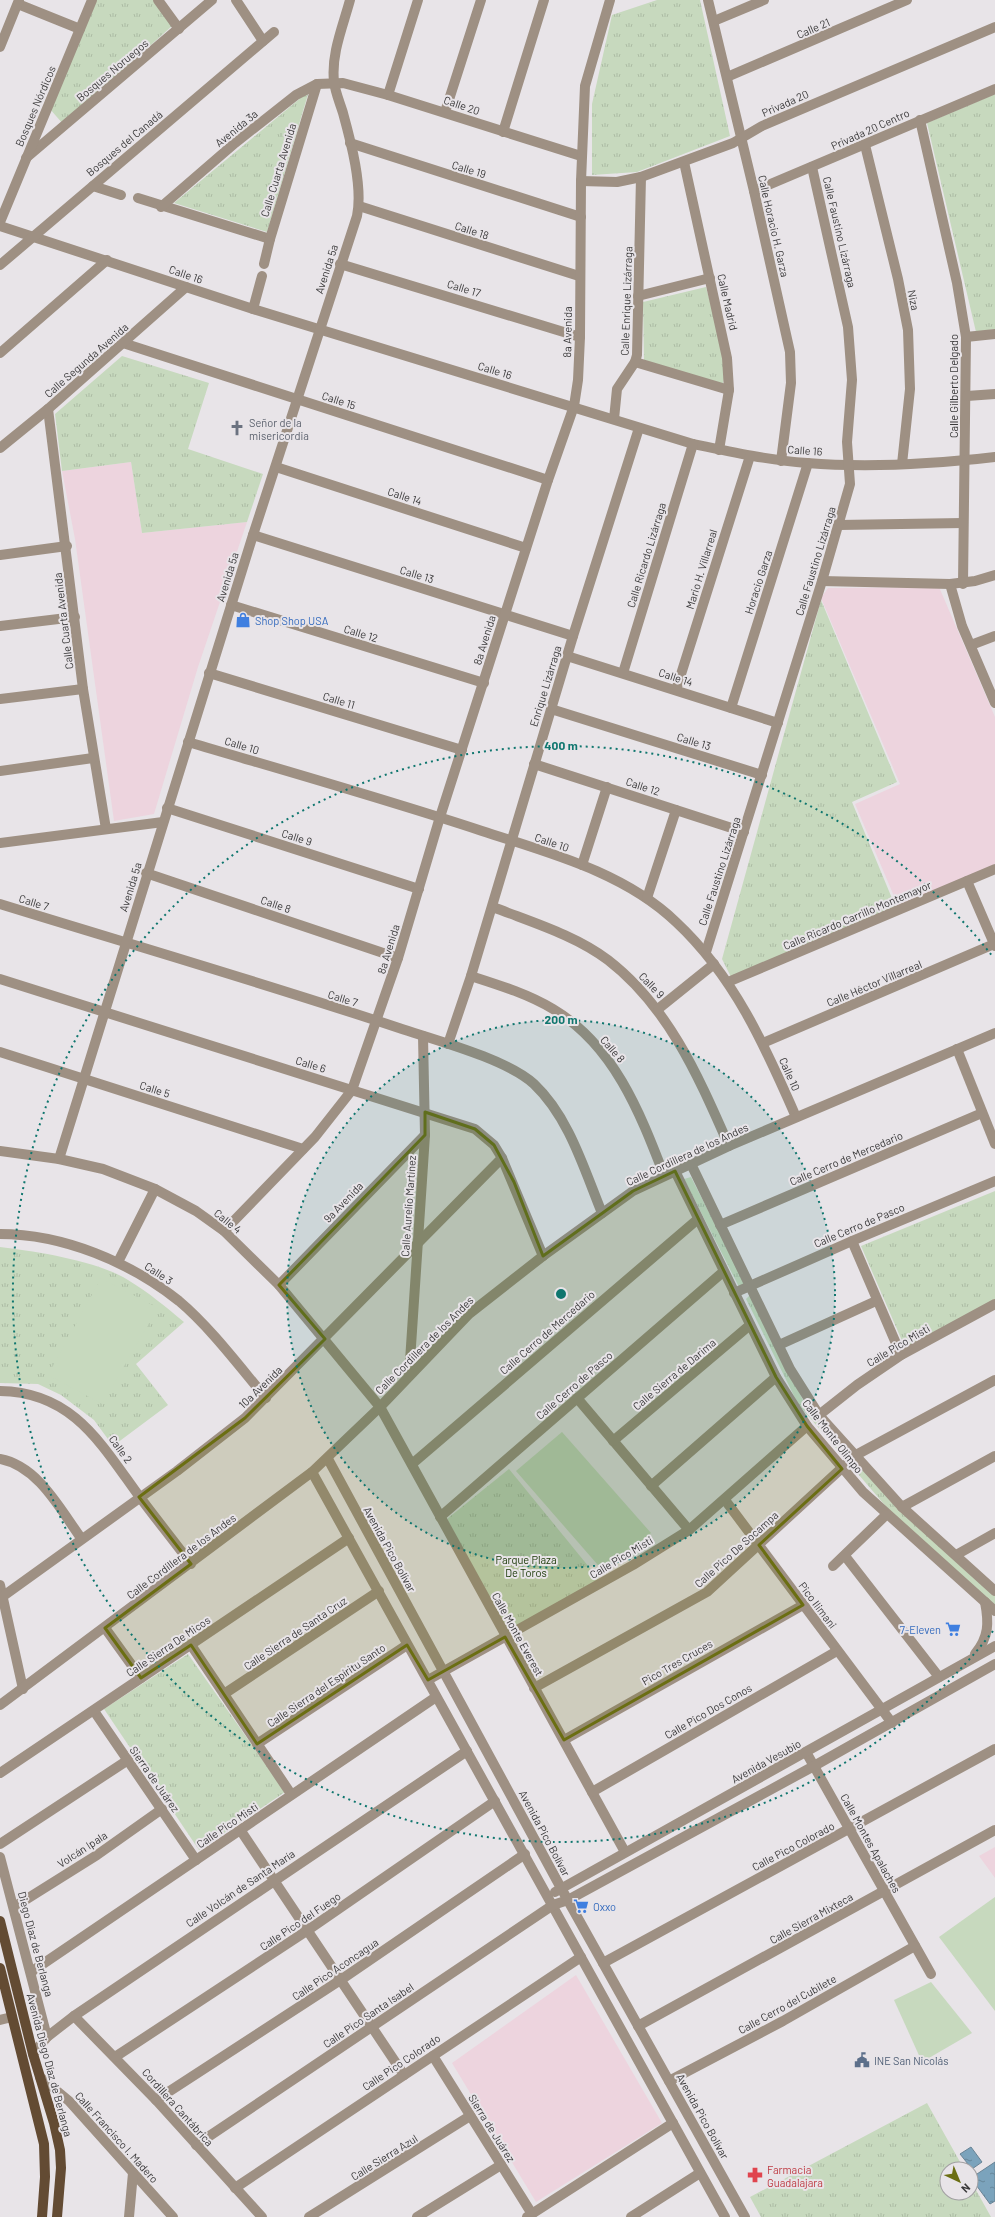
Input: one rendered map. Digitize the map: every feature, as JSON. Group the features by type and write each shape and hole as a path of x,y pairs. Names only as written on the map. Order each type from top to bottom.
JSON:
{"main road":[{"name":"Avenida Diego Díaz de Berlanga","path":"0,1921 33,2054 54,2123 60,2150 61,2168 57,2217"},
{"path":"0,1968 44,2144 46,2177 42,2217"}],"street":[{"name":"Bosques Nórdicos","path":"0,222 92,0"},
{"path":"158,0 179,30"},
{"name":"Bosques Noruegos","path":"26,158 179,30 212,0"},
{"path":"236,0 263,41"},
{"name":"Avenida 5a","path":"59,1159 126,943 146,873 359,206 359,195 350,144 334,83 335,55 350,0"},
{"path":"388,95 418,0"},
{"path":"445,112 482,0"},
{"path":"503,132 544,0"},
{"path":"609,2 621,0"},
{"name":"Calle Horacio H. Garza","path":"708,0 754,191 792,367 781,461"},
{"path":"714,21 764,0"},
{"name":"Calle 21","path":"727,77 907,0"},
{"path":"0,47 19,2 80,29"},
{"name":"8a Avenida","path":"224,1231 303,1149 327,1122 352,1090 398,958 440,817 548,480 574,406 578,380 580,337 580,181 585,86 609,2"},
{"name":"Privada 20","path":"580,181 616,182 642,177 684,162 742,139 762,126 995,26"},
{"name":"Bosques del Canadá","path":"0,265 35,237 274,32"},
{"name":"Avenida 3a","path":"161,206 235,143 296,95 317,84 334,83"},
{"name":"Calle 20","path":"334,83 343,83 388,95 582,156"},
{"name":"Calle Cuarta Avenida","path":"264,264 270,238 317,84"},
{"name":"Privada 20 Centro","path":"754,191 995,89"},
{"name":"Calle Gilberto Delgado","path":"920,120 957,283 966,338 967,396 964,461 963,584"},
{"name":"Calle 19","path":"350,144 581,217"},
{"name":"Niza","path":"864,145 898,279 908,330 910,389 902,464"},
{"name":"Calle Madrid","path":"684,162 727,358 729,390 719,450"},
{"name":"Calle Faustino Lizárraga","path":"706,952 822,581 850,484 847,442 852,380 848,327 812,167"},
{"name":"Calle Enrique Lizárraga","path":"614,419 617,389 635,362 638,345 642,177"},
{"path":"93,186 121,195"},
{"path":"138,198 270,238"},
{"name":"Calle 18","path":"359,206 579,276"},
{"name":"Calle 16","path":"0,226 319,329 574,406 693,444 750,456 781,461 808,463 902,464 964,461 995,457"},
{"path":"0,353 108,260"},
{"name":"Calle 17","path":"340,264 580,337"},
{"path":"253,308 262,276"},
{"path":"638,296 710,278"},
{"name":"Calle Segunda Avenida","path":"0,448 48,409 186,287"},
{"path":"966,338 995,334"},
{"name":"Calle 15","path":"123,343 548,480"},
{"path":"635,362 729,390"},
{"path":"967,396 995,394"},
{"name":"Calle Cuarta Avenida","path":"48,409 67,546 93,758 106,829"},
{"name":"Enrique Lizárraga","path":"448,1044 472,976 573,636 639,428"},
{"name":"Calle Ricardo Lizárraga","path":"623,673 693,444"},
{"name":"Mario H. Villarreal","path":"676,690 750,456"},
{"name":"Horacio Garza","path":"731,708 808,463"},
{"name":"Calle 14","path":"276,467 526,548"},
{"path":"838,525 963,522"},
{"name":"Calle 13","path":"253,535 573,636"},
{"path":"0,555 67,546"},
{"path":"822,581 963,584 995,575"},
{"path":"950,584 957,613 995,703"},
{"name":"Calle 12","path":"231,605 484,683"},
{"path":"0,626 75,617"},
{"path":"971,645 995,636"},
{"name":"Calle 14","path":"567,656 778,723"},
{"name":"Calle 11","path":"209,673 462,750"},
{"path":"0,700 84,689"},
{"name":"Calle 13","path":"551,709 762,775"},
{"name":"Calle 10","path":"188,742 440,817 513,841 582,865 647,898 676,921 706,952 728,982 763,1043 796,1118"},
{"path":"0,771 93,758"},
{"name":"Calle 12","path":"534,764 744,832"},
{"path":"582,865 607,787"},
{"name":"Calle 9","path":"167,808 419,889"},
{"path":"647,898 676,810"},
{"path":"0,843 163,822"},
{"name":"Calle Ricardo Carrillo Montemayor","path":"728,982 995,869"},
{"name":"Calle 8","path":"146,873 398,958"},
{"path":"967,882 995,945"},
{"name":"Calle 7","path":"0,904 377,1021 448,1044 505,1066 534,1084 564,1124 602,1213"},
{"name":"Calle 9","path":"492,907 548,929 592,950 608,960 634,984 658,1010 703,1087 729,1146"},
{"name":"Calle Héctor Villarreal","path":"763,1043 995,945"},
{"path":"658,1010 714,964"},
{"name":"Calle 8","path":"472,976 517,992 553,1009 572,1022 589,1039 609,1060 626,1086 664,1175"},
{"name":"Calle 6","path":"0,980 425,1112 474,1129 494,1145 502,1158 543,1256"},
{"name":"Calle Cordillera de los Andes","path":"0,1705 191,1564 312,1472 328,1459 380,1407 469,1314 543,1256 633,1191 664,1175 729,1146 995,1033"},
{"name":"Calle Aurelio Martínez","path":"409,1376 425,1135 423,1036"},
{"path":"957,1049 995,1144"},
{"name":"Calle 5","path":"0,1052 303,1149"},
{"name":"Calle Cerro de Mercedario","path":"720,1225 982,1113"},
{"name":"9a Avenida","path":"279,1285 425,1135"},
{"name":"Calle 4","path":"0,1151 59,1159 103,1169 155,1189 196,1211 224,1231 279,1285 380,1407"},
{"name":"10a Avenida","path":"2,1597 81,1538 214,1443 266,1398 502,1158"},
{"name":"Calle Monte Olimpo","path":"691,1164 790,1369 819,1414 902,1507 995,1591"},
{"name":"Calle Monte Olimpo","path":"675,1171 723,1272 776,1377 807,1426 842,1469 886,1514 995,1611"},
{"name":"Calle Cerro de Pasco","path":"734,1293 852,1241 995,1181"},
{"path":"118,1262 155,1189"},
{"name":"Calle Cerro de Mercedario","path":"412,1464 698,1219"},
{"name":"Calle 3","path":"0,1234 18,1234 42,1238 118,1262 157,1285 180,1302 213,1336 266,1398"},
{"path":"852,1241 876,1301 901,1355"},
{"name":"Calle Cerro de Pasco","path":"440,1517 723,1272"},
{"path":"779,1345 876,1301"},
{"name":"Calle Pico Misti","path":"819,1414 857,1385 901,1355 995,1304"},
{"name":"Calle Sierra de Darima","path":"613,1441 750,1325"},
{"path":"651,1486 776,1377"},
{"name":"Calle Pico De Socampa","path":"534,1688 697,1599 717,1584 856,1455 995,1380"},
{"name":"Calle 2","path":"0,1391 30,1394 44,1399 80,1422 103,1444 139,1497 191,1564"},
{"path":"577,1398 689,1530"},
{"name":"Calle Monte Everest","path":"380,1407 625,1852"},
{"name":"Calle Pico Misti","path":"428,1680 633,1566 689,1530 725,1500 807,1426"},
{"path":"902,1507 995,1456"},
{"path":"0,1459 11,1461 36,1479 81,1538"},
{"name":"Avenida Pico Bolívar","path":"328,1459 561,1888 745,2217"},
{"path":"312,1472 725,2217"},
{"name":"Pico Ilimani","path":"725,1500 892,1723"},
{"path":"833,1566 845,1556 886,1514"},
{"path":"956,1555 995,1533"},
{"name":"Calle Sierra De Micos","path":"0,1774 349,1538"},
{"path":"845,1556 939,1677"},
{"path":"0,1585 23,1689"},
{"name":"Calle Sierra de Santa Cruz","path":"224,1694 379,1591"},
{"path":"971,1660 983,1644 988,1631 984,1602"},
{"name":"Pico Tres Cruces","path":"564,1740 802,1604"},
{"path":"105,1628 141,1678"},
{"path":"191,1645 290,1794"},
{"name":"Calle Sierra del Espíritu Santo","path":"257,1744 407,1645"},
{"name":"Avenida Vesubio","path":"550,1900 561,1888 995,1646"},
{"name":"Calle Pico Dos Conos","path":"592,1792 837,1651"},
{"path":"550,1900 568,1900 892,1723 995,1664"},
{"name":"Calle Pico Misti","path":"31,1972 241,1831 290,1794 436,1697"},
{"name":"Sierra de Juárez","path":"94,1711 196,1860"},
{"name":"Calle Pico Colorado","path":"603,1963 995,1749"},
{"name":"Calle Volcán de Santa María","path":"33,2054 48,2037 74,2016 273,1880 467,1751"},
{"name":"Calle Montes Apalaches","path":"806,1752 931,1974"},
{"path":"0,1844 128,1760"},
{"name":"Calle Pico del Fuego","path":"115,2057 308,1930 495,1801"},
{"name":"Volcán Ipala","path":"14,1907 97,1855 162,1809"},
{"name":"Calle Sierra Mixteca","path":"638,2026 995,1830"},
{"path":"241,1831 342,1980 404,2075"},
{"name":"Calle Pico Aconcagua","path":"156,2100 342,1980 524,1854"},
{"name":"Diego Diaz de Berlanga","path":"0,1857 48,2037"},
{"name":"Calle Pico Santa Isabel","path":"196,2145 372,2026 550,1900"},
{"name":"Calle Cerro del Cubilete","path":"669,2081 783,2021 916,1946"},
{"name":"Calle Pico Colorado","path":"235,2188 581,1957"},
{"name":"Cordillera Cantábrica","path":"74,2016 156,2100 262,2217"},
{"path":"0,2020 12,2017"},
{"name":"Sierra de Juárez","path":"433,2056 501,2165 529,2216"},
{"name":"Calle Francisco I. Madero","path":"40,2077 69,2101 173,2217"},
{"name":"Calle Sierra Azul","path":"309,2217 470,2116"},
{"path":"529,2216 673,2123"},
{"path":"417,2217 501,2165"},
{"path":"129,2217 133,2173"},
{"path":"630,2217 700,2173"}],"highlighted area":[{"path":"425,1112 475,1129 494,1145 514,1182 543,1256 633,1191 675,1171 776,1377 807,1426 842,1469 759,1545 803,1605 564,1740 505,1637 428,1680 407,1645 257,1744 191,1645 141,1678 105,1628 191,1564 139,1497 245,1418 325,1339 279,1285 425,1135"}],"shaded area":[{"path":"131,462 142,533 247,522 198,667 154,814 114,821 75,539 62,471"},
{"path":"939,587 995,717 995,864 899,908 855,804 900,784 821,598 828,588"},
{"path":"995,1847 995,1878 979,1856"},
{"path":"576,1975 662,2123 536,2202 452,2063"}],"green space":[{"path":"96,0 153,0 172,26 63,124 50,109"},
{"path":"657,0 700,0 730,136 637,172 592,175 592,104 612,15"},
{"path":"309,91 267,232 174,203"},
{"path":"995,94 995,329 976,332 927,123"},
{"path":"706,287 719,336 724,364 723,383 719,384 644,360 643,302"},
{"path":"122,356 209,383 188,449 263,474 247,522 142,533 131,462 62,471 55,414"},
{"path":"821,600 897,782 852,802 896,908 731,977 722,959"},
{"path":"691,1177 745,1283 739,1287 684,1179"},
{"path":"995,1191 995,1300 906,1350 861,1246"},
{"path":"0,1247 31,1251 84,1262 115,1273 143,1290 184,1322 136,1364 168,1405 113,1446 94,1420 61,1395 38,1384 0,1383"},
{"path":"101,1278 158,1308 102,1404 48,1375"},
{"path":"750,1295 803,1400 901,1511 995,1596 995,1605 895,1517 798,1404 746,1299"},
{"path":"562,1432 651,1533 604,1572 516,1471"},
{"name":"Parque Plaza De Toros","path":"509,1469 602,1583 509,1633 447,1519"},
{"path":"188,1654 285,1792 199,1850 104,1709"},
{"path":"995,1897 995,2011 939,1937"},
{"path":"931,1982 972,2033 922,2062 894,2000"},
{"path":"927,2103 960,2161 939,2161 939,2201 979,2201 979,2195 991,2217 761,2217 750,2197"}],"water":[{"path":"971,2147 982,2162 979,2164 979,2161 966,2161 960,2154"},
{"path":"995,2162 995,2201 990,2204 979,2189 979,2173"}],"place":[{"name":"Señor de la misericordia","path":"237,428"},
{"name":"Shop Shop USA","path":"243,620"},
{"name":"7-Eleven","path":"953,1629"},
{"name":"Oxxo","path":"581,1906"},
{"name":"INE San Nicolás","path":"862,2060"},
{"name":"Farmacia Guadalajara","path":"755,2175"}]}
